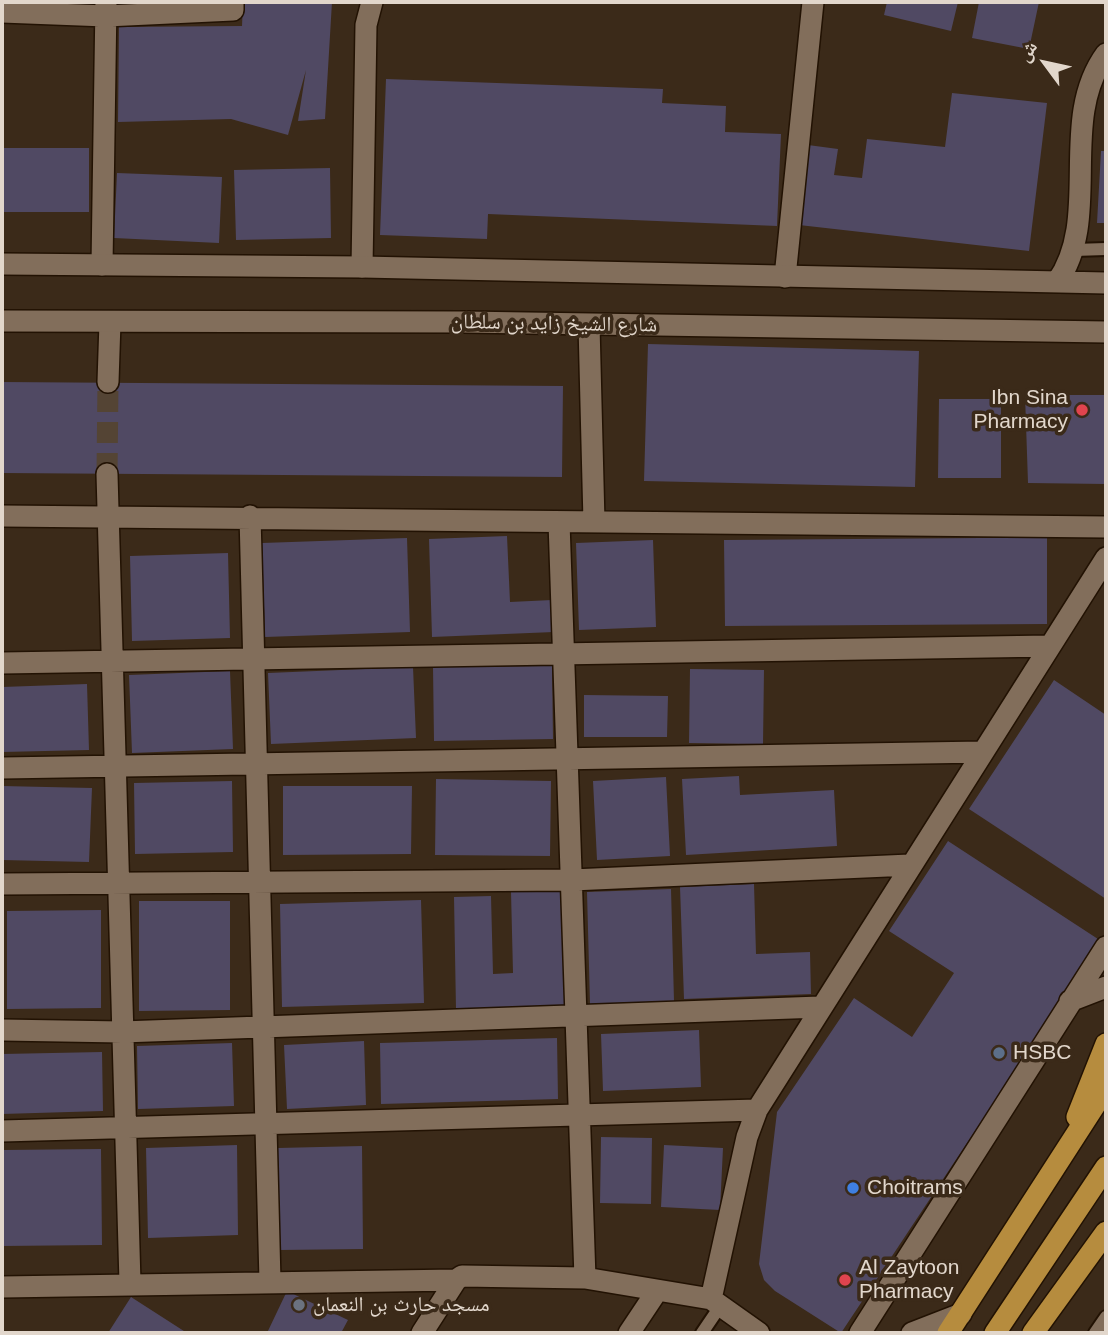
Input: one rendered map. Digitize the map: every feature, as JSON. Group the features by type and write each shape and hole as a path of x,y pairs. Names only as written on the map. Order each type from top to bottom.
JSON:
{"highway":[{"path":"1063,1155 1106,1044"},
{"path":"948,1333 1106,1088"},
{"path":"995,1333 1106,1167"},
{"path":"1033,1333 1106,1232"}],"street":[{"path":"2,12 233,10 233,2"},
{"path":"362,267 366,25 372,2"},
{"path":"785,277 813,2"},
{"path":"102,265 106,9"},
{"path":"1057,282 1068,267 1074,250 1084,96 1095,69 1106,54"},
{"path":"2,264 362,267 1106,283"},
{"name":"شارع الشيخ زايد بن سلطان","path":"2,321 1106,332"},
{"path":"108,382 110,322"},
{"path":"589,325 594,522"},
{"path":"107,474 130,1283"},
{"path":"2,516 250,516 1106,527"},
{"path":"250,516 270,1281"},
{"path":"559,522 586,1278"},
{"path":"716,1302 747,1137 757,1110 909,865 1106,558"},
{"path":"2,663 1049,646"},
{"path":"2,768 983,752"},
{"path":"2,884 572,880 909,865"},
{"path":"860,1333 1106,947"},
{"path":"1070,1001 1106,987"},
{"path":"2,1030 122,1032 820,1007"},
{"path":"2,1131 757,1110"},
{"path":"422,1333 456,1280 462,1276 586,1278 716,1302 759,1333"},
{"path":"2,1287 456,1280"},
{"path":"629,1333 657,1291"},
{"path":"912,1333 961,1314"}],"lane":[{"path":"1074,250 1106,249"},
{"path":"702,1333 716,1302"},
{"path":"1095,1333 1106,1317"}],"building":[{"path":"243,2 332,2 325,119 298,121 306,70 288,135 231,119 118,122 119,27 242,26"},
{"path":"887,2 958,2 951,31 884,15"},
{"path":"979,2 1039,2 1029,49 972,38"},
{"path":"386,79 663,89 662,103 726,106 725,132 781,134 777,226 488,214 487,239 380,235"},
{"path":"952,93 1047,103 1029,251 799,225 808,145 838,149 834,175 862,178 867,139 945,147"},
{"path":"2,148 89,148 89,212 2,212"},
{"path":"1101,151 1106,151 1106,223 1097,223"},
{"path":"330,168 331,238 236,240 234,170"},
{"path":"117,173 222,177 219,243 114,238"},
{"path":"648,344 919,351 915,487 644,481"},
{"path":"2,382 563,386 562,477 2,473"},
{"path":"1025,395 1106,395 1106,484 1028,483"},
{"path":"939,399 1001,399 1001,478 938,478"},
{"path":"507,536 510,602 552,600 554,632 432,637 429,539"},
{"path":"407,538 410,632 265,637 262,543"},
{"path":"1047,538 1047,624 725,626 724,540"},
{"path":"653,540 656,627 579,630 576,543"},
{"path":"228,553 230,638 132,641 130,556"},
{"path":"552,666 553,739 434,741 433,667"},
{"path":"413,667 416,738 271,744 268,673"},
{"path":"690,669 764,670 763,744 689,743"},
{"path":"230,671 233,749 132,753 129,675"},
{"path":"1054,680 1106,715 1106,899 969,809"},
{"path":"87,684 89,750 2,752 2,687"},
{"path":"584,695 668,696 667,737 584,737"},
{"path":"739,776 740,795 834,790 837,846 686,855 682,779"},
{"path":"666,777 670,856 597,860 593,781"},
{"path":"436,779 551,781 550,856 435,855"},
{"path":"232,781 233,852 135,854 134,783"},
{"path":"2,786 92,788 89,862 2,860"},
{"path":"283,786 412,786 411,854 283,855"},
{"name":"Choitrams","path":"948,841 1101,941 841,1333 775,1291 764,1280 759,1264 777,1112 854,998 912,1037 954,973 889,931"},
{"path":"754,884 756,954 810,952 811,994 684,999 680,887"},
{"path":"671,889 674,1001 590,1004 587,892"},
{"path":"562,890 565,1007 456,1010 454,897 491,896 493,974 513,973 511,892"},
{"path":"421,900 424,1003 282,1007 280,904"},
{"path":"139,901 230,901 230,1010 139,1011"},
{"path":"101,910 101,1008 7,1009 7,911"},
{"path":"699,1030 701,1087 603,1091 601,1034"},
{"path":"557,1038 558,1099 381,1104 380,1043"},
{"path":"364,1041 366,1105 287,1109 284,1045"},
{"path":"232,1043 234,1106 138,1109 137,1046"},
{"path":"102,1052 103,1111 2,1114 2,1054"},
{"path":"601,1137 652,1138 651,1204 600,1203"},
{"path":"237,1145 238,1235 148,1238 146,1148"},
{"path":"664,1145 723,1148 720,1210 661,1207"},
{"path":"362,1146 363,1249 280,1250 278,1148"},
{"path":"101,1149 102,1245 2,1246 2,1150"},
{"name":"مسجد حارث بن النعمان","path":"287,1291 348,1320 341,1333 267,1333"},
{"path":"131,1297 187,1333 108,1333"}],"tunnel":[{"path":"107,474 108,382"}],"place":[{"name":"Ibn Sina Pharmacy","path":"1082,410"},
{"name":"HSBC","path":"999,1053"},
{"name":"Choitrams","path":"853,1188"},
{"name":"Al Zaytoon Pharmacy","path":"845,1280"},
{"name":"مسجد حارث بن النعمان","path":"299,1305"}]}
